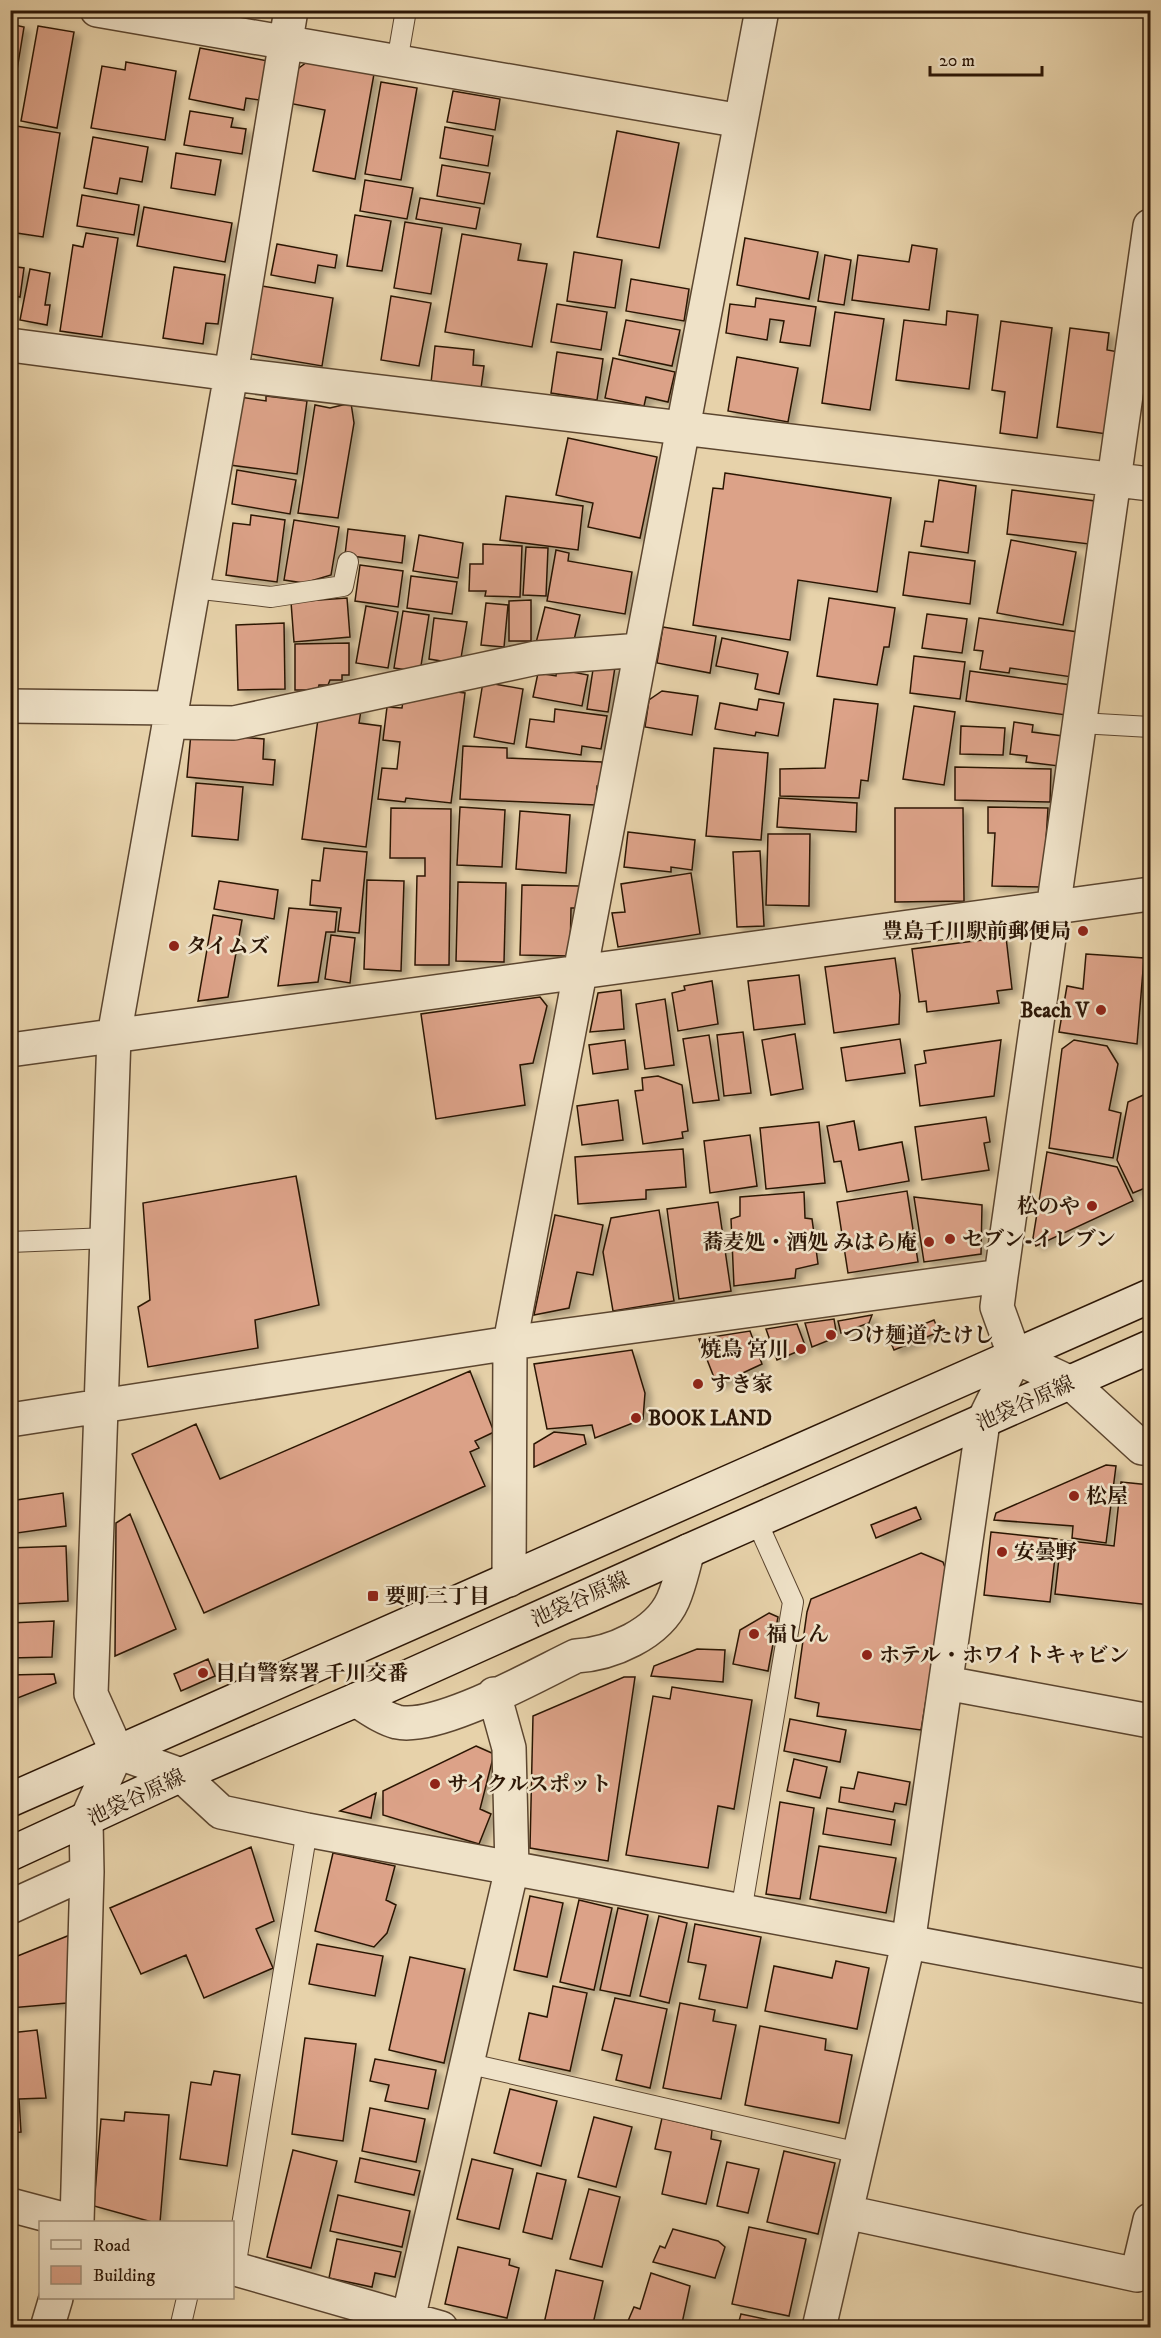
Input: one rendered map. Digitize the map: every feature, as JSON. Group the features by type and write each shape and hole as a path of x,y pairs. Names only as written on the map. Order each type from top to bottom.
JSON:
{"street":[{"path":"97,10 741,121"},
{"path":"291,10 231,374 114,1036 103,1404 91,1694 117,1752 181,1775 221,1812 908,1944 1150,1987"},
{"path":"509,1580 510,1343 762,10"},
{"path":"1150,226 1116,480 997,1307 1015,1357 1071,1383 1142,1448 1150,1449"},
{"path":"10,345 231,374 1150,484"},
{"path":"10,706 171,715 234,723 536,658 641,650"},
{"path":"10,1050 1150,894"},
{"path":"10,1420 510,1343 1001,1276"},
{"path":"10,1800 1150,1296"},
{"name":"池袋谷原線","path":"10,1854 86,1821 181,1775 356,1700 1150,1347"},
{"path":"819,2328 908,1944 983,1422 1015,1357"},
{"path":"356,1700 379,1715 398,1722 424,1722 447,1716 576,1656 597,1655 629,1642 659,1621 672,1601 688,1551"},
{"path":"946,1683 1150,1720"},
{"path":"407,2323 512,1868 509,1748 495,1694"},
{"path":"76,2221 87,1872 86,1821 117,1752"},
{"path":"10,1907 87,1872"},
{"path":"10,2205 69,2221"},
{"path":"846,2212 1137,2275 1150,2220"},
{"path":"234,2268 407,2323 441,2328"},
{"path":"47,2328 56,2299"}],"lane":[{"path":"397,62 406,10"},
{"path":"193,588 271,597 343,586 348,562"},
{"path":"1080,723 1150,727"},
{"path":"10,1242 108,1238"},
{"path":"741,1912 793,1602 757,1522"},
{"path":"234,2268 307,1830"},
{"path":"466,2063 859,2153"},
{"path":"180,2328 188,2299"}],"building":[{"path":"10,24 24,27 10,113"},
{"path":"38,26 74,32 57,128 21,121"},
{"path":"200,48 268,61 259,100 246,98 244,110 189,99"},
{"path":"126,62 176,71 165,140 91,128 102,66 125,70"},
{"path":"307,62 374,74 355,179 313,171 325,110 288,103 295,71"},
{"path":"381,82 417,88 401,180 365,174"},
{"path":"453,91 500,99 495,130 447,122"},
{"path":"190,111 233,118 231,127 246,129 242,154 184,145"},
{"path":"10,125 60,133 43,237 10,232"},
{"path":"445,127 493,136 488,166 440,158"},
{"path":"617,131 679,143 659,248 597,237"},
{"path":"93,137 148,147 142,182 120,178 117,194 84,188"},
{"path":"176,153 221,160 215,195 171,188"},
{"path":"442,165 490,173 484,204 437,196"},
{"path":"365,180 413,188 407,219 360,211"},
{"path":"82,195 139,205 134,235 77,226"},
{"path":"420,198 480,208 476,229 416,219"},
{"path":"144,207 232,223 225,262 137,246"},
{"path":"355,215 391,221 382,271 347,266"},
{"path":"405,222 442,228 431,294 394,288"},
{"path":"86,233 118,238 102,337 60,331 73,245 83,247"},
{"path":"462,234 521,244 518,260 547,264 532,347 445,332"},
{"path":"745,238 818,252 809,299 737,285"},
{"path":"277,244 337,255 335,268 318,265 315,283 271,275"},
{"path":"912,245 937,249 929,310 852,300 858,255 909,262"},
{"path":"574,252 622,260 615,308 567,301"},
{"path":"825,255 851,260 844,305 818,301"},
{"path":"10,266 24,268 20,297 10,295"},
{"path":"174,267 225,275 218,324 206,323 203,344 163,338"},
{"path":"30,269 50,273 45,305 50,305 47,325 20,320"},
{"path":"631,279 689,289 684,321 626,311"},
{"path":"262,286 333,298 322,366 251,354"},
{"path":"391,296 431,303 419,366 381,360"},
{"path":"756,298 816,307 810,346 780,342 784,321 770,319 767,340 726,333 730,304 755,307"},
{"path":"557,304 607,312 601,350 551,342"},
{"path":"947,311 978,315 969,389 896,380 904,320 946,325"},
{"path":"835,312 884,319 870,410 822,403"},
{"path":"626,320 680,330 672,366 619,355"},
{"path":"1001,321 1052,328 1037,438 1000,433 1005,392 992,390"},
{"path":"1070,328 1109,333 1107,350 1119,352 1107,434 1057,427"},
{"path":"435,346 474,350 473,365 484,366 481,388 431,383"},
{"path":"557,352 603,359 597,400 551,393"},
{"path":"737,357 798,368 788,422 728,411"},
{"path":"613,358 675,372 668,402 646,397 644,406 605,398"},
{"path":"266,396 307,401 297,474 230,465 240,397 266,401"},
{"path":"351,403 354,423 338,518 298,513 315,405 330,408"},
{"path":"568,438 657,457 640,538 588,527 593,503 556,495"},
{"path":"237,470 296,480 290,514 232,504"},
{"path":"725,473 891,498 877,592 798,580 790,640 693,625 713,488 723,489"},
{"path":"939,480 976,486 968,553 921,546 925,521 933,522"},
{"path":"1012,490 1095,501 1089,544 1007,534"},
{"path":"506,496 583,506 578,550 500,540"},
{"path":"251,515 285,520 277,582 226,575 233,523 250,525"},
{"path":"294,520 339,527 331,575 304,583 284,580"},
{"path":"348,529 405,536 402,563 345,555"},
{"path":"419,535 463,543 458,578 413,571"},
{"path":"1011,540 1076,552 1063,625 997,613"},
{"path":"483,544 522,546 520,597 485,596 486,591 469,591 470,564 483,564"},
{"path":"526,547 548,548 546,596 523,595"},
{"path":"556,550 569,553 568,561 632,572 625,614 547,601"},
{"path":"909,552 975,561 970,604 903,595"},
{"path":"360,565 403,571 398,607 355,601"},
{"path":"411,576 457,582 452,614 407,608"},
{"path":"347,598 350,637 294,642 291,602"},
{"path":"829,598 895,608 889,647 884,647 877,685 817,676"},
{"path":"531,600 531,641 509,641 509,601"},
{"path":"486,603 508,605 504,647 481,645"},
{"path":"366,606 398,612 388,668 356,663"},
{"path":"545,607 580,615 574,640 536,643"},
{"path":"403,611 429,615 420,672 394,668"},
{"path":"927,614 967,619 962,653 922,648"},
{"path":"434,618 467,622 460,664 429,659"},
{"path":"979,618 1078,632 1072,677 1010,668 1009,673 980,669 983,651 974,650"},
{"path":"284,623 285,689 238,690 236,625"},
{"path":"663,627 716,636 710,673 657,663"},
{"path":"722,638 788,652 779,694 755,689 758,674 716,666"},
{"path":"349,643 349,675 342,675 342,680 330,680 328,685 319,685 318,690 295,690 295,644"},
{"path":"914,656 965,662 960,699 910,693"},
{"path":"594,663 615,667 608,712 587,709"},
{"path":"557,669 588,675 582,706 533,697 538,673 556,676"},
{"path":"970,671 1071,685 1066,715 966,701"},
{"path":"483,682 523,689 514,744 474,737"},
{"path":"426,688 465,693 451,803 406,798 405,802 378,799 382,768 397,769 400,742 383,740 387,707 402,708 404,694"},
{"path":"662,691 698,696 692,735 645,727 649,700"},
{"path":"759,699 784,703 778,736 756,732 755,736 715,729 720,703 757,710"},
{"path":"834,699 878,704 868,781 861,780 859,798 780,796 780,769 825,768"},
{"path":"362,704 359,723 381,726 366,847 302,839 318,719"},
{"path":"914,706 955,712 944,785 903,779"},
{"path":"555,709 607,716 601,749 582,746 581,755 526,747 530,719 554,722"},
{"path":"1014,722 1033,725 1032,732 1063,736 1059,766 1026,762 1027,756 1010,754"},
{"path":"961,726 1005,728 1003,755 960,754"},
{"path":"191,733 264,739 263,759 275,760 273,785 187,777"},
{"path":"463,746 507,748 507,758 602,762 601,786 597,786 596,805 460,799"},
{"path":"714,748 768,753 761,840 706,836"},
{"path":"955,767 1051,769 1050,802 955,800"},
{"path":"196,783 243,787 238,840 192,836"},
{"path":"779,798 857,803 856,832 777,827"},
{"path":"460,807 505,810 502,867 457,865"},
{"path":"988,807 1048,808 1043,887 992,886 995,833 988,833"},
{"path":"391,808 451,809 449,965 415,965 417,876 425,876 425,858 390,858"},
{"path":"895,808 963,808 964,901 895,902"},
{"path":"520,811 570,815 566,873 516,869"},
{"path":"628,832 695,840 692,870 671,867 671,872 624,867"},
{"path":"768,834 810,834 809,906 766,905"},
{"path":"324,848 367,852 359,933 338,931 341,908 310,905 312,880 320,881"},
{"path":"760,851 764,926 737,927 733,852"},
{"path":"691,873 700,934 618,947 612,913 625,912 621,884"},
{"path":"367,880 404,881 401,971 364,969"},
{"path":"219,881 278,890 274,919 214,909"},
{"path":"458,882 506,883 504,962 456,961"},
{"path":"522,885 579,886 579,908 571,908 570,956 520,955"},
{"path":"289,908 337,912 335,932 326,932 318,982 278,986"},
{"path":"213,915 242,920 228,997 198,1001"},
{"path":"331,935 355,938 350,983 325,979"},
{"path":"1006,937 1012,989 997,991 999,1003 927,1012 926,1001 919,1002 912,949"},
{"name":"Beach V","path":"1086,954 1144,958 1137,1044 1059,1032 1067,986 1083,989"},
{"path":"895,958 900,995 899,1024 834,1033 825,967"},
{"path":"799,975 805,1024 754,1030 748,981"},
{"path":"712,981 718,1024 678,1031 672,993 685,990 684,986"},
{"path":"621,990 624,1029 590,1032 598,993"},
{"path":"540,997 547,1006 533,1063 520,1065 525,1105 436,1119 421,1014"},
{"path":"665,999 674,1065 645,1069 636,1004"},
{"path":"743,1032 751,1093 724,1096 717,1035"},
{"path":"795,1034 803,1089 771,1095 762,1040"},
{"path":"709,1035 719,1100 693,1103 683,1039"},
{"path":"900,1039 905,1073 846,1081 841,1048"},
{"path":"625,1040 628,1069 593,1074 589,1045"},
{"path":"1001,1040 994,1096 920,1106 915,1065 926,1063 924,1051"},
{"path":"1074,1040 1107,1046 1118,1064 1109,1110 1121,1113 1113,1158 1049,1148 1062,1049"},
{"path":"658,1076 682,1085 688,1131 682,1132 683,1138 643,1144 635,1091 643,1090 642,1078"},
{"path":"1150,1092 1150,1186 1133,1193 1117,1160 1128,1102"},
{"path":"618,1100 623,1140 582,1145 577,1106"},
{"path":"986,1117 990,1142 984,1143 989,1170 922,1180 915,1127"},
{"path":"854,1121 859,1150 902,1142 909,1181 847,1192 841,1161 834,1162 827,1126"},
{"path":"819,1122 825,1183 766,1189 760,1128"},
{"path":"750,1135 757,1186 710,1193 704,1141"},
{"path":"683,1149 686,1187 646,1190 646,1199 578,1204 575,1157"},
{"path":"1047,1152 1117,1167 1133,1201 1036,1246 1033,1238"},
{"path":"296,1176 319,1305 255,1320 258,1348 148,1367 138,1307 150,1300 143,1203"},
{"path":"907,1191 918,1262 848,1273 837,1202"},
{"path":"804,1192 805,1218 812,1219 818,1264 796,1269 795,1278 734,1286 731,1219 740,1216 740,1197"},
{"path":"914,1197 982,1205 981,1254 924,1262"},
{"path":"718,1202 731,1291 679,1299 667,1209"},
{"path":"659,1210 674,1301 613,1311 603,1252 611,1218"},
{"path":"555,1215 603,1225 593,1275 577,1272 569,1308 534,1315"},
{"path":"872,1315 869,1323 841,1333 838,1321"},
{"path":"834,1319 837,1337 812,1347 805,1323"},
{"path":"934,1320 939,1332 894,1350 889,1338"},
{"path":"797,1324 806,1348 777,1360 766,1329"},
{"path":"750,1331 762,1364 717,1385 699,1339"},
{"path":"632,1350 645,1393 643,1419 595,1438 592,1425 547,1429 534,1364"},
{"path":"470,1371 494,1432 475,1441 479,1448 470,1452 485,1486 204,1613 132,1454 196,1424 220,1479"},
{"path":"554,1432 584,1435 586,1444 534,1467 534,1444"},
{"path":"1106,1465 1116,1466 1106,1543 1072,1538 1073,1526 994,1520 996,1513"},
{"path":"1121,1482 1150,1485 1150,1605 1055,1594 1061,1540 1114,1546"},
{"path":"63,1493 66,1526 10,1534 10,1501"},
{"path":"916,1507 921,1519 876,1538 871,1525"},
{"path":"130,1514 176,1629 115,1656 116,1523"},
{"path":"991,1532 1057,1539 1050,1602 984,1595"},
{"path":"66,1546 68,1601 10,1604 10,1548"},
{"name":"ホテル・ホワイトキャビン","path":"921,1553 943,1562 947,1573 921,1730 817,1716 819,1703 795,1698 807,1612 811,1599"},
{"path":"769,1613 778,1617 768,1671 733,1664 740,1630"},
{"path":"54,1621 52,1657 10,1658 10,1623"},
{"path":"697,1649 725,1650 723,1682 651,1676 654,1666"},
{"path":"208,1659 215,1676 181,1691 174,1674"},
{"path":"54,1674 56,1683 10,1701 10,1675"},
{"path":"624,1677 635,1677 608,1861 530,1848 533,1716"},
{"path":"672,1687 752,1700 734,1809 718,1806 708,1868 626,1855 653,1696 670,1699"},
{"path":"790,1719 846,1730 840,1762 784,1751"},
{"path":"476,1746 494,1754 480,1809 491,1814 479,1844 383,1815 383,1791"},
{"path":"794,1759 827,1767 820,1798 787,1791"},
{"path":"858,1772 910,1782 906,1805 895,1803 893,1812 839,1802 841,1787 854,1789"},
{"path":"376,1793 371,1818 340,1811"},
{"path":"780,1802 814,1808 800,1899 766,1894"},
{"path":"827,1808 895,1820 891,1845 823,1834"},
{"path":"819,1846 896,1858 886,1913 810,1899"},
{"path":"251,1847 274,1921 256,1929 273,1968 204,1998 186,1955 141,1974 110,1908"},
{"path":"333,1853 395,1866 386,1900 396,1905 387,1933 374,1947 315,1931"},
{"path":"530,1896 563,1903 547,1977 514,1970"},
{"path":"579,1900 612,1908 594,1990 560,1982"},
{"path":"618,1908 648,1915 630,1996 600,1990"},
{"path":"659,1916 687,1923 669,2003 640,1996"},
{"path":"695,1924 761,1937 747,2008 699,1999 706,1965 688,1962"},
{"path":"70,1935 67,2003 10,2008 10,1959"},
{"path":"317,1944 383,1956 375,1996 309,1984"},
{"path":"410,1957 465,1969 444,2063 389,2050"},
{"path":"836,1961 869,1968 857,2029 765,2011 774,1966 832,1978"},
{"path":"553,1986 587,1993 570,2071 519,2060 529,2013 547,2017"},
{"path":"615,1998 667,2009 650,2088 616,2080 622,2055 602,2050"},
{"path":"680,2003 715,2010 713,2021 736,2025 721,2099 663,2088"},
{"path":"760,2026 826,2039 825,2050 852,2055 839,2123 745,2105"},
{"path":"37,2030 46,2098 19,2099 21,2132 10,2133 10,2033"},
{"path":"305,2038 356,2044 343,2141 292,2134"},
{"path":"375,2059 436,2070 428,2109 385,2101 389,2085 370,2081"},
{"path":"214,2071 240,2075 227,2166 180,2159 191,2082 211,2085"},
{"path":"510,2089 557,2101 541,2166 494,2153"},
{"path":"370,2108 425,2119 416,2162 362,2151"},
{"path":"125,2112 169,2115 160,2221 148,2221 94,2206 101,2119 124,2121"},
{"path":"594,2117 632,2127 616,2187 578,2177"},
{"path":"662,2118 712,2130 711,2139 721,2141 706,2204 662,2194 671,2152 655,2149"},
{"path":"293,2150 337,2161 311,2268 267,2257"},
{"path":"784,2151 835,2163 818,2234 767,2222"},
{"path":"360,2158 420,2171 414,2195 355,2182"},
{"path":"472,2159 513,2169 499,2229 457,2219"},
{"path":"727,2162 759,2169 748,2213 717,2206"},
{"path":"537,2173 566,2180 552,2239 523,2232"},
{"path":"589,2189 620,2197 602,2267 570,2259"},
{"path":"338,2195 410,2211 402,2247 330,2231"},
{"path":"749,2227 806,2239 789,2316 732,2304"},
{"path":"673,2229 718,2241 725,2247 715,2278 653,2262 660,2246 665,2248"},
{"path":"337,2239 401,2252 395,2277 375,2273 372,2287 329,2278"},
{"path":"458,2247 510,2259 509,2265 519,2268 507,2318 445,2304"},
{"path":"556,2270 603,2281 592,2328 543,2328"},
{"path":"651,2273 690,2286 681,2328 625,2328 634,2307 640,2309"},
{"path":"741,2314 802,2327 737,2328"}],"place":[{"name":"豊島千川駅前郵便局","path":"1083,931"},
{"name":"タイムズ","path":"174,946"},
{"name":"Beach V","path":"1101,1010"},
{"name":"松のや","path":"1092,1206"},
{"name":"セブン-イレブン","path":"950,1239"},
{"name":"蕎麦処・酒処 みはら庵","path":"929,1242"},
{"name":"つけ麺道 たけし","path":"831,1335"},
{"name":"焼鳥 宮川","path":"801,1349"},
{"name":"すき家","path":"698,1384"},
{"name":"BOOK LAND","path":"636,1418"},
{"name":"松屋","path":"1074,1496"},
{"name":"安曇野","path":"1002,1552"},
{"name":"要町三丁目","path":"373,1596"},
{"name":"福しん","path":"754,1634"},
{"name":"ホテル・ホワイトキャビン","path":"867,1655"},
{"name":"目白警察署 千川交番","path":"203,1673"},
{"name":"サイクルスポット","path":"435,1784"}]}
